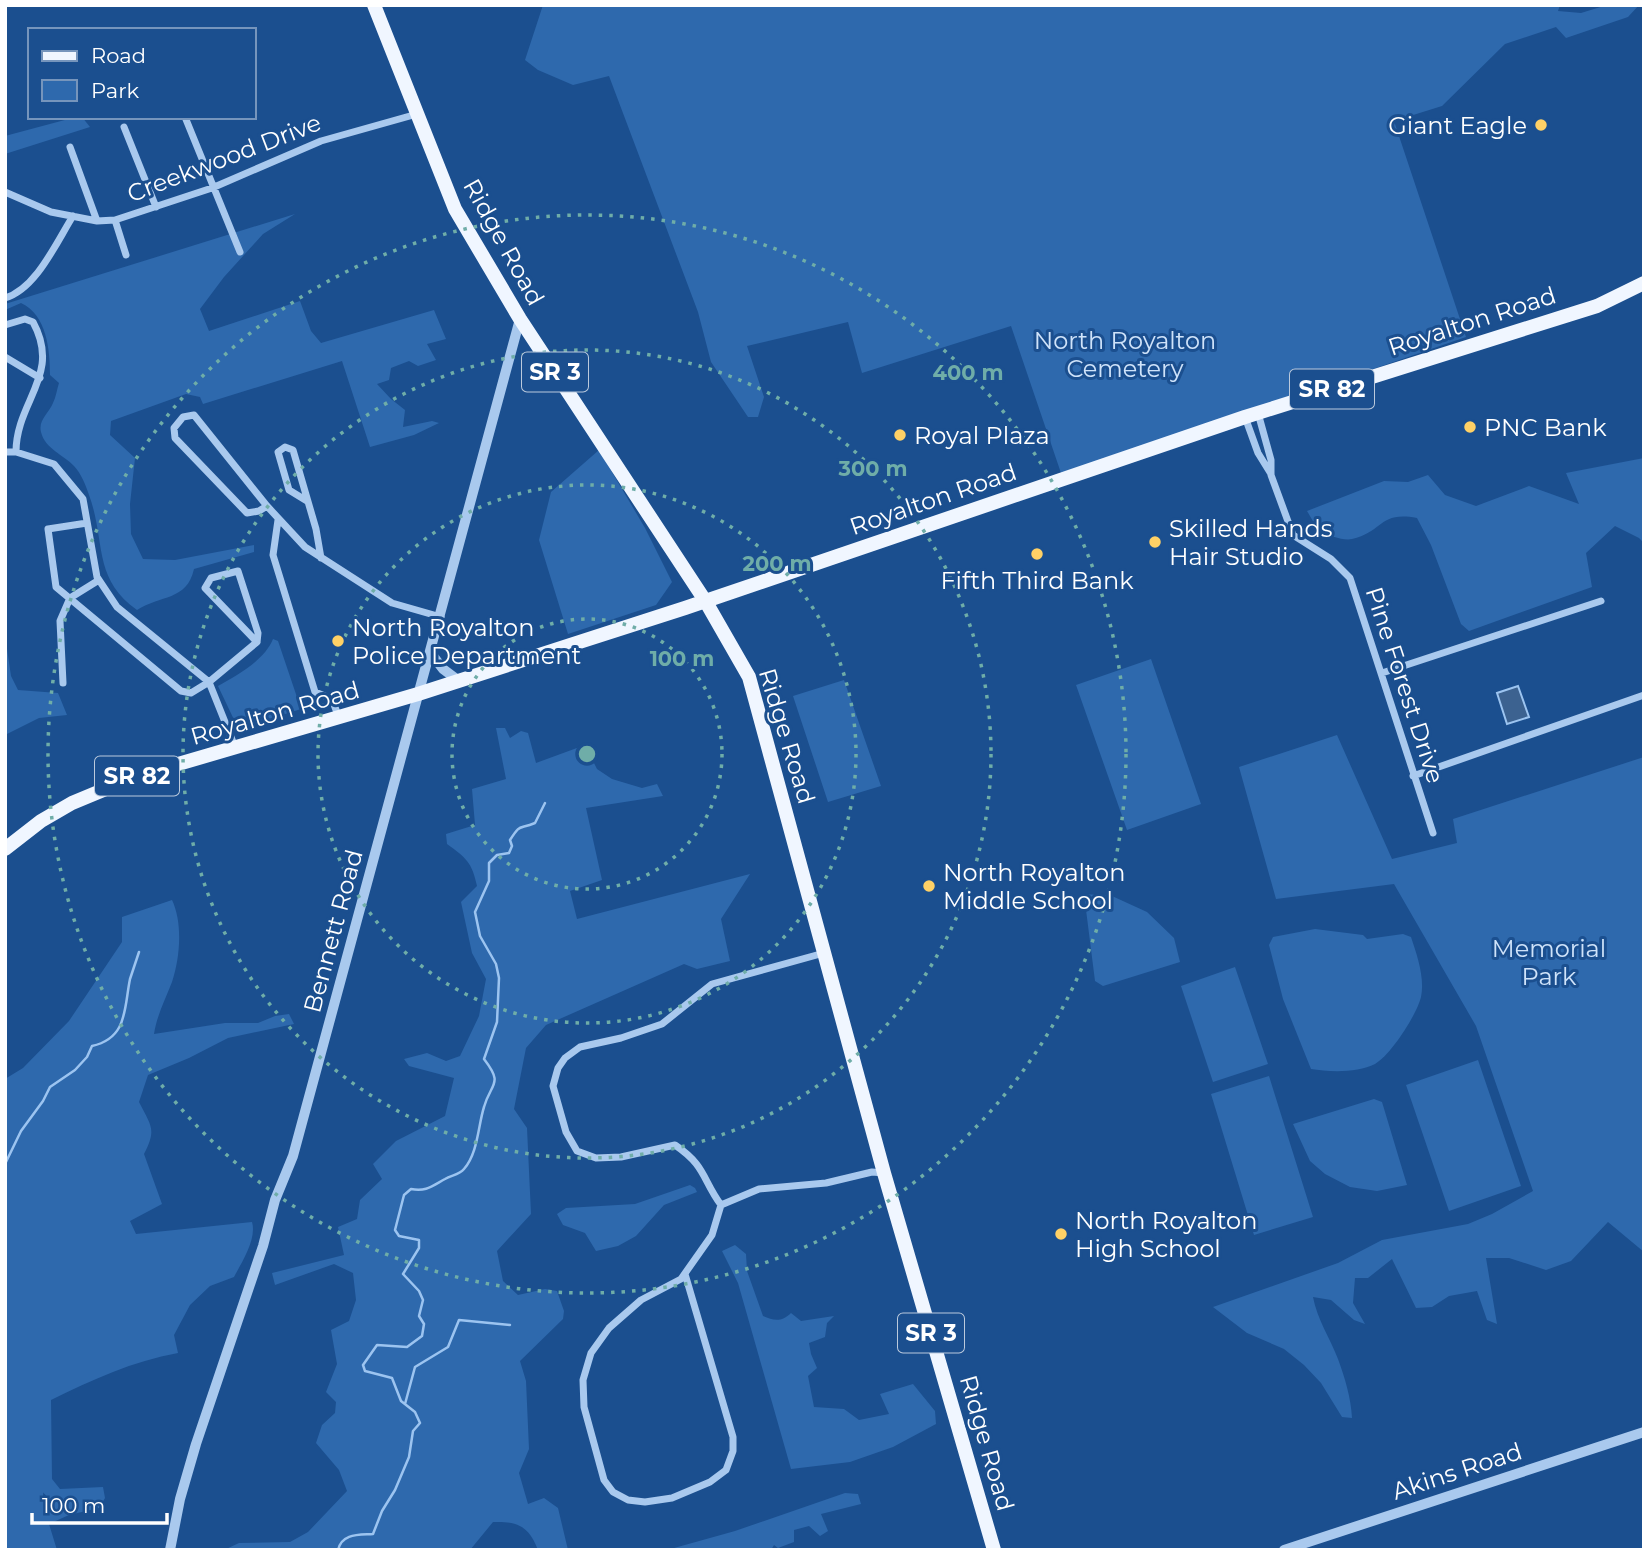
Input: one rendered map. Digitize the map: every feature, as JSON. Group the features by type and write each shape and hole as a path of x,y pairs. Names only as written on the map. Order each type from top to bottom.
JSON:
{"main road":[{"name":"Ridge Road","path":"374,5 455,209 520,319 706,602 749,677 884,1173 994,1550"},
{"name":"Royalton Road","path":"5,849 41,821 72,803 137,776 418,694 706,602 1252,415 1595,306 1644,283"}],"street":[{"name":"Creekwood Drive","path":"5,191 51,212 97,221 115,220 212,188 321,141 418,114"},
{"path":"186,119 240,252"},
{"path":"124,127 156,207"},
{"path":"71,147 97,221"},
{"path":"5,298 17,295 30,283 73,216"},
{"path":"115,220 126,255"},
{"path":"5,325 25,319 33,322 44,350 40,378 16,434 16,452"},
{"name":"Bennett Road","path":"170,1550 180,1499 199,1435 263,1246 275,1200 293,1156 520,319"},
{"path":"5,357 40,378"},
{"path":"267,506 247,513 175,438 174,428 183,417 194,415 267,506 278,520 305,547 392,603 441,617"},
{"path":"1252,415 1258,453 1271,475"},
{"name":"Pine Forest Drive","path":"1252,415 1271,460 1271,475 1293,535 1331,559 1350,578 1433,833"},
{"path":"307,501 289,490 278,452 285,447 293,450 316,529 321,558"},
{"path":"5,452 16,452 54,464 83,499 99,580 117,607 209,682 235,748"},
{"path":"278,520 273,555 315,692 332,699 339,718"},
{"path":"87,523 48,529 57,587 181,691 191,693 209,682 257,642 258,633 238,571 211,578 205,588 257,642"},
{"path":"63,683 60,621 69,598 99,580"},
{"path":"1382,674 1601,601"},
{"path":"430,652 443,669 460,681"},
{"path":"1413,776 1644,695"},
{"path":"721,1205 705,1174 691,1156 675,1145 621,1157 596,1158 578,1151 566,1132 556,1105 553,1086 558,1068 565,1058 580,1047 621,1038 662,1024 712,984 824,953"},
{"path":"685,1274 733,1437 733,1451 726,1470 695,1490 671,1498 645,1502 628,1500 613,1492 604,1480 584,1407 583,1380 591,1353 609,1328 640,1300 681,1279 712,1235 721,1205 760,1189 826,1183 872,1172 884,1173"},
{"name":"Akins Road","path":"1284,1550 1644,1433"}],"green space":[{"name":"North Royalton Cemetery","path":"543,5 1560,5 1558,11 1581,13 1607,5 1639,5 1628,17 1566,38 1556,27 1505,44 1442,106 1394,121 1466,337 1062,476 1011,326 862,373 848,322 747,346 764,397 758,417 748,417 711,362 698,312 609,76 573,85 538,70 525,60"},
{"path":"69,119 84,119 90,127 5,154 5,136"},
{"path":"295,214 263,234 224,277 200,309 209,331 300,301 311,331 321,343 434,310 446,339 427,344 436,360 418,366 409,361 391,368 389,380 377,384 405,410 403,427 432,421 439,423 414,435 370,447 342,361 203,404 200,397 186,394 111,421 110,435 135,458 130,504 131,534 143,559 175,560 254,545 254,552 194,569 185,587 179,592 137,610 123,598 107,572 94,512 81,476 74,466 46,443 41,432 42,420 54,401 59,383 50,375 48,344 42,324 30,309 21,303 5,310 5,304"},
{"path":"599,450 645,528 672,582 656,605 568,634 539,540 551,492"},
{"path":"1644,458 1644,543 1615,526 1586,553 1592,587 1469,631 1461,624 1431,545 1417,518 1395,517 1362,536 1344,539 1320,533 1307,511 1384,481 1408,482 1428,475 1445,495 1476,506 1529,486 1579,504 1566,473"},
{"path":"5,635 11,676 18,690 58,693 67,715 39,718 5,735"},
{"path":"273,639 278,641 301,709 244,727 237,726 218,686 257,661"},
{"path":"1151,659 1201,804 1127,830 1076,685"},
{"path":"844,680 881,786 828,802 793,696"},
{"path":"496,728 505,728 510,738 521,731 528,733 536,763 585,745 597,769 612,779 642,788 657,784 663,796 586,808 602,880 570,891 577,919 750,874 721,919 730,961 697,969 684,964 546,1025 526,1048 514,1109 527,1128 531,1214 497,1251 503,1281 518,1295 545,1289 557,1291 564,1311 563,1319 520,1361 526,1381 529,1449 519,1473 528,1504 544,1498 558,1508 568,1550 538,1550 526,1530 515,1524 493,1522 470,1550 224,1550 239,1543 290,1542 308,1532 347,1491 339,1470 316,1443 322,1425 335,1413 336,1402 326,1392 337,1364 331,1330 349,1321 356,1300 353,1273 334,1264 275,1285 272,1273 344,1255 338,1227 357,1219 360,1200 382,1179 373,1164 396,1141 445,1116 454,1078 409,1066 404,1059 427,1053 446,1061 460,1056 479,1016 486,979 472,953 461,902 477,886 473,871 464,857 447,844 446,834 475,825 472,789 506,779"},
{"name":"Memorial Park","path":"1337,735 1392,859 1457,843 1453,819 1644,757 1644,1252 1608,1222 1571,1261 1546,1270 1509,1258 1486,1258 1497,1324 1487,1320 1477,1291 1449,1296 1432,1307 1416,1308 1392,1259 1368,1278 1355,1278 1353,1303 1365,1324 1354,1320 1331,1300 1313,1297 1317,1313 1343,1373 1352,1418 1342,1417 1321,1383 1284,1349 1247,1333 1213,1307 1338,1263 1382,1240 1468,1224 1533,1191 1476,1026 1394,884 1276,899 1239,767"},
{"path":"1084,894 1112,896 1147,912 1174,938 1180,962 1103,986 1095,981"},
{"path":"172,900 179,930 177,962 154,1034 225,1023 258,1023 289,1014 294,1024 228,1038 148,1075 139,1102 151,1128 144,1154 162,1204 130,1221 136,1234 252,1222 251,1243 234,1277 210,1286 190,1305 174,1335 178,1353 129,1366 51,1400 52,1479 60,1489 103,1487 105,1498 99,1508 69,1515 49,1524 57,1550 5,1550 5,1079 23,1068 69,1021 122,942 122,917"},
{"path":"1315,929 1363,935 1367,939 1403,934 1411,937 1421,974 1421,997 1396,1043 1381,1059 1368,1067 1343,1071 1311,1069 1283,999 1269,945 1273,937"},
{"path":"1235,967 1268,1064 1213,1082 1181,986"},
{"path":"1478,1060 1521,1186 1449,1211 1406,1085"},
{"path":"1269,1076 1313,1217 1254,1235 1211,1094"},
{"path":"1374,1099 1382,1102 1407,1185 1377,1191 1350,1187 1325,1174 1310,1161 1293,1124"},
{"path":"690,1185 697,1192 664,1205 636,1236 618,1246 596,1251 585,1233 563,1225 557,1214 566,1208 635,1204"},
{"path":"735,1245 746,1254 747,1271 763,1316 778,1320 791,1313 801,1321 834,1316 827,1323 825,1337 809,1343 817,1368 808,1376 814,1407 844,1409 859,1420 889,1414 880,1394 913,1384 935,1411 936,1424 893,1447 850,1462 791,1469 738,1283 722,1251"},
{"path":"845,1493 858,1494 861,1504 821,1514 828,1531 820,1536 809,1526 794,1530 794,1542 778,1548 774,1545 771,1550 667,1550 735,1531"}],"shaded area":[{"path":"1518,686 1529,717 1507,724 1497,693"}],"waterway":[{"path":"338,1550 347,1538 373,1534 409,1457 413,1431 420,1423 415,1412 401,1401 392,1378 365,1371 363,1365 377,1345 407,1347 422,1336 424,1324 419,1316 423,1300 419,1291 403,1274 419,1248 419,1240 399,1236 395,1230 404,1195 411,1189 429,1188 460,1173 472,1155 484,1107 495,1079 484,1059 497,1022 499,978 496,964 480,936 475,912 489,881 489,863 497,855 509,853 512,846 510,840 516,831 535,823 545,803"},
{"path":"5,1164 21,1131 50,1087 75,1070 87,1057 92,1046 104,1042 118,1029 139,952"},
{"path":"405,1404 415,1367 448,1347 459,1320 510,1325"}],"place":[{"name":"Giant Eagle","path":"1541,125"},
{"name":"PNC Bank","path":"1470,427"},
{"name":"Royal Plaza","path":"900,435"},
{"name":"Skilled Hands Hair Studio","path":"1155,542"},
{"name":"Fifth Third Bank","path":"1037,554"},
{"name":"North Royalton Police Department","path":"338,641"},
{"name":"North Royalton Middle School","path":"929,886"},
{"name":"North Royalton High School","path":"1061,1234"}]}
